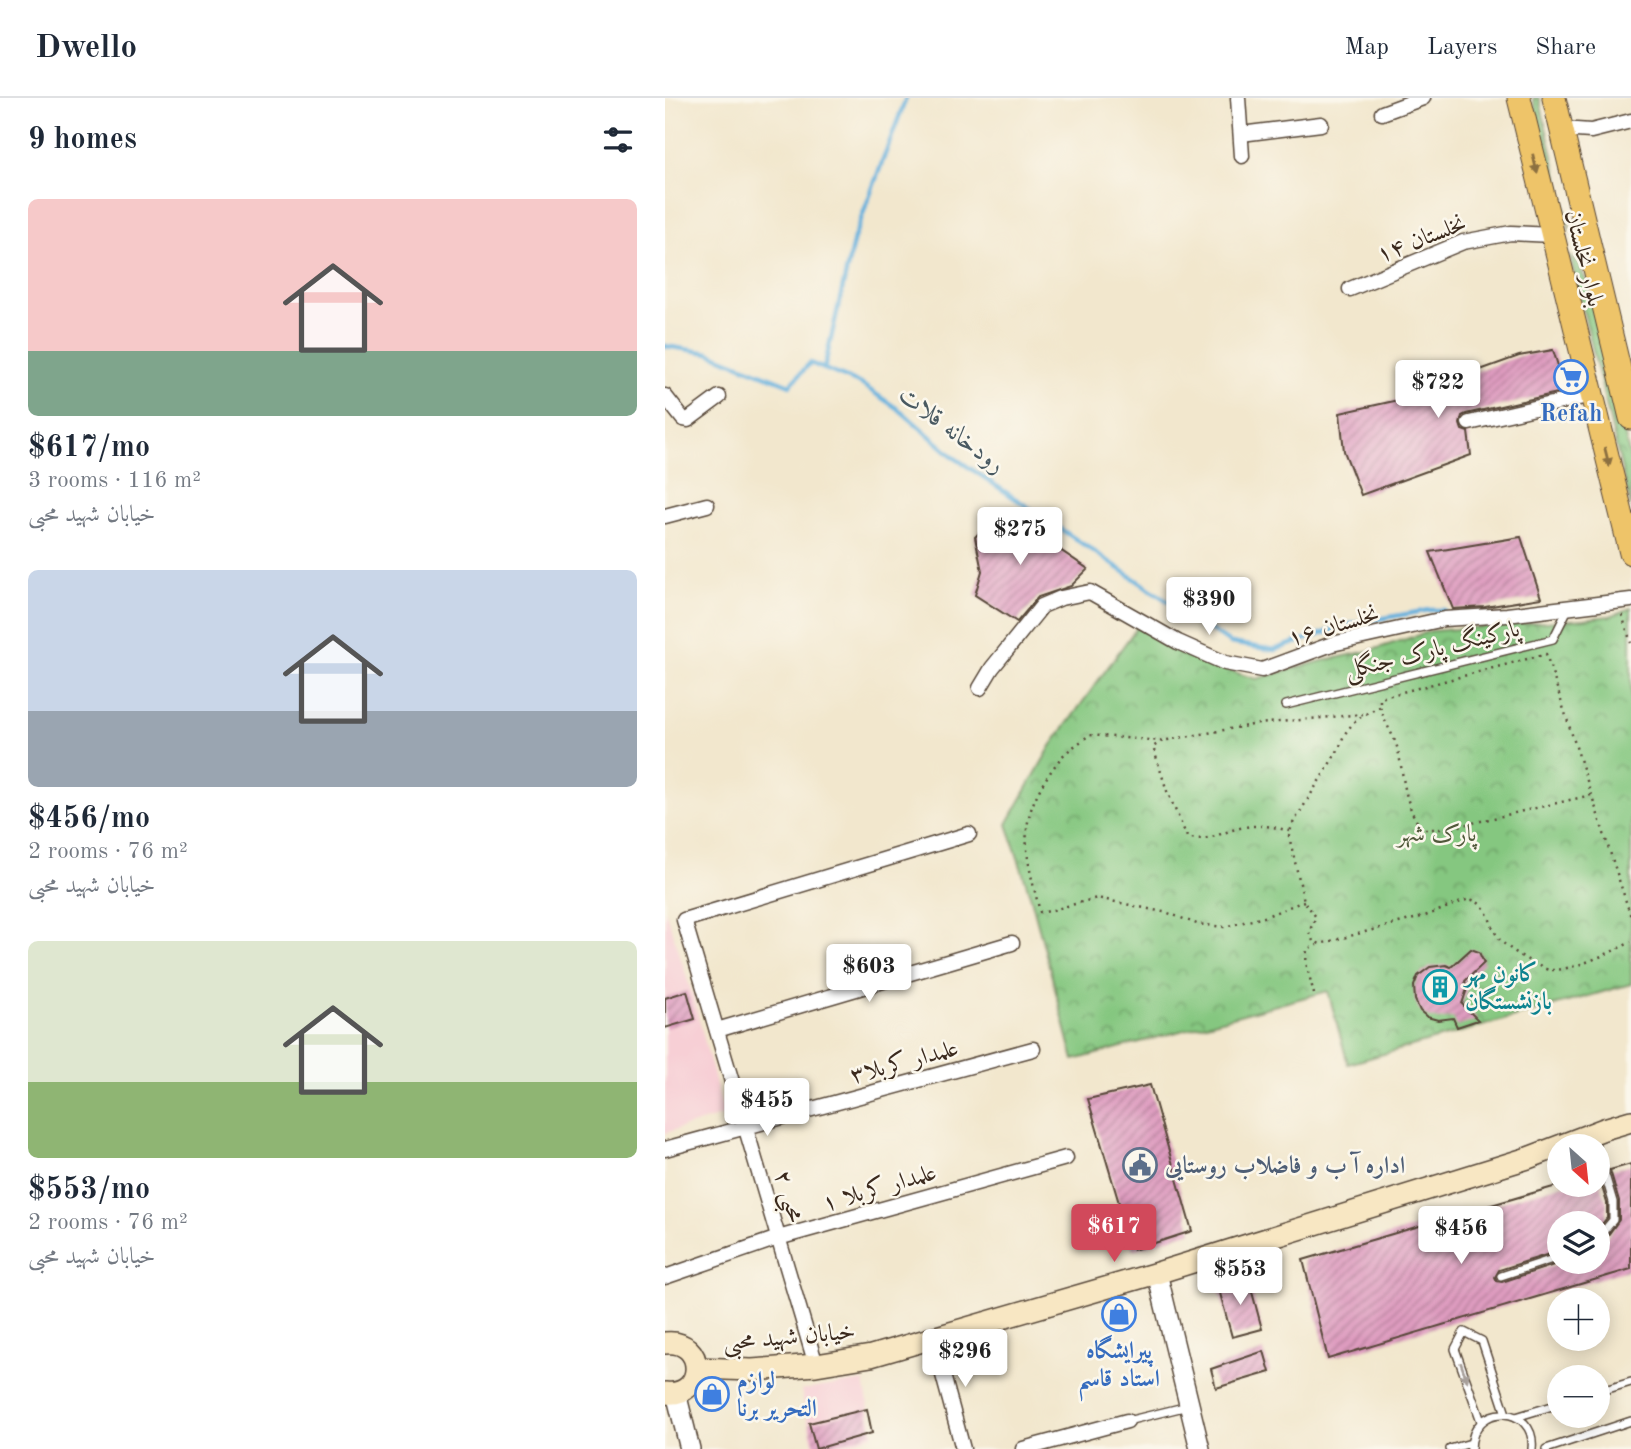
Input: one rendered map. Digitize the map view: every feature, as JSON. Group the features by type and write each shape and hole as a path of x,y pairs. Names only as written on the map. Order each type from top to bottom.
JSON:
{"main road":[{"name":"بلوار نخلستان","path":"1519,98 1631,553"},
{"name":"بلوار نخلستان","path":"1554,98 1631,418"},
{"path":"1553,242 1587,240"},
{"name":"خیابان شهید محبی","path":"697,1368 753,1370 816,1365 871,1356 1157,1273 1528,1158 1631,1121"},
{"path":"1610,1142 1631,1136"},
{"name":"خیابان شهید محبی","path":"1528,1158 1547,1154"},
{"path":"665,1343 672,1342 687,1348 692,1353 697,1368 691,1384 671,1393"}],"street":[{"path":"1238,98 1242,156"},
{"path":"1382,113 1423,98"},
{"path":"1561,129 1591,131 1631,121"},
{"path":"1241,134 1321,124"},
{"name":"نخلستان ۱۴","path":"1350,289 1463,242 1511,233 1553,242"},
{"path":"1469,423 1592,395"},
{"path":"665,396 683,419 688,419 719,397"},
{"path":"665,516 707,505"},
{"name":"نخلستان ۱۶","path":"980,688 992,668 1042,606 1061,598 1090,592 1178,642 1226,663 1262,670 1332,645 1444,619 1507,615 1625,601"},
{"name":"محبی ۲","path":"816,1365 684,920 969,834"},
{"path":"717,1030 1012,943"},
{"name":"علمدار کربلا۳","path":"665,1149 1033,1049"},
{"name":"علمدار کربلا ۱","path":"665,1277 778,1238 1066,1158"},
{"path":"1157,1273 1201,1449"},
{"path":"933,1338 963,1449"},
{"path":"671,1393 690,1449"},
{"path":"1023,1449 1127,1421"}],"lane":[{"name":"پارکینگ پارک جنگلی","path":"1286,705 1553,639 1568,608"},
{"path":"1610,1194 1613,1202 1613,1220 1610,1224"},
{"path":"1501,1276 1547,1261"},
{"path":"1481,1421 1455,1349 1464,1332 1482,1341 1506,1414"},
{"path":"1610,1388 1631,1382"},
{"path":"1127,1421 1190,1405"},
{"path":"1515,1417 1547,1408"},
{"path":"1450,1449 1471,1446 1474,1430 1481,1421 1489,1416 1506,1414 1526,1425 1531,1434 1532,1449"},
{"path":"1546,1449 1631,1421"}],"path":[{"path":"1625,601 1631,643"},
{"path":"1591,795 1447,829 1422,829 1406,795 1398,751 1380,707 1380,698 1546,654 1631,917"},
{"path":"1304,901 1264,917 1224,927 1197,924 1168,913 1097,898 1040,912 1028,868 1025,838 1032,802 1061,757 1089,734 1163,741 1258,724 1363,714 1380,707"},
{"path":"1320,944 1313,941 1309,932 1316,917 1304,901 1289,836 1341,747 1342,737 1363,714"},
{"path":"1163,741 1153,747 1167,791 1187,837 1203,840 1238,828 1262,825 1290,831"},
{"path":"1314,994 1306,963 1307,949 1425,916 1469,899 1485,907 1499,939 1517,953 1548,970 1591,959 1631,942"}],"shaded area":[{"path":"665,909 694,1000 724,1115 665,1133"},
{"path":"864,1381 874,1435 828,1449 814,1449 801,1390"}],"green space":[{"path":"1533,98 1539,98 1571,232 1556,195"},
{"path":"1570,256 1578,263 1590,289 1631,462 1631,507"},
{"name":"پارک شهر","path":"1631,608 1631,984 1348,1064 1328,991 1074,1060 1031,898 1007,824 1051,746 1137,627 1215,666 1256,679 1369,651 1431,631 1584,619 1610,616"}],"building":[{"path":"1553,350 1566,391 1462,416 1460,424 1462,430 1468,432 1471,455 1361,495 1344,451 1340,413 1394,401 1519,356"},
{"path":"1001,510 1088,569 1071,586 1038,597 1017,622 975,595 982,571 975,537"},
{"path":"1521,537 1541,598 1453,609 1430,552"},
{"name":"کانون مهر بازنشستگان","path":"1471,949 1479,952 1484,963 1465,981 1467,989 1462,1004 1478,1020 1457,1027 1453,1018 1438,1020 1427,1017 1420,1011 1415,1000 1414,986 1418,976 1430,967 1451,967"},
{"path":"687,991 695,1019 665,1028 665,998"},
{"name":"اداره آ ب و فاضلاب روستایی","path":"1150,1085 1192,1231 1133,1250 1088,1099"},
{"path":"1631,1164 1631,1269 1567,1288 1547,1288 1547,1294 1328,1359 1303,1260 1547,1189 1547,1197 1605,1197 1607,1211 1547,1211 1547,1255 1499,1270 1495,1277 1497,1281 1502,1282 1547,1267 1547,1274 1610,1274 1610,1232 1619,1220 1619,1201 1610,1170"},
{"path":"1248,1277 1262,1329 1232,1337 1218,1286"},
{"path":"1264,1351 1270,1372 1216,1388 1211,1369"},
{"path":"867,1409 872,1433 816,1449 809,1423"}],"waterway":[{"path":"824,369 854,238 906,98"},
{"name":"رودخانه قلات","path":"665,346 709,353 790,385 810,363 861,384 901,411 955,458 1230,643 1274,650 1351,624 1429,610 1444,610"}],"place":[{"name":"Refah","path":"1571,377"},
{"name":"کانون مهر بازنشستگان","path":"1440,987"},
{"name":"اداره آ ب و فاضلاب روستایی","path":"1140,1165"},
{"name":"پیرایشگاه استاد قاسم","path":"1119,1314"},
{"name":"لوازم التحریر برنا","path":"712,1394"}]}
